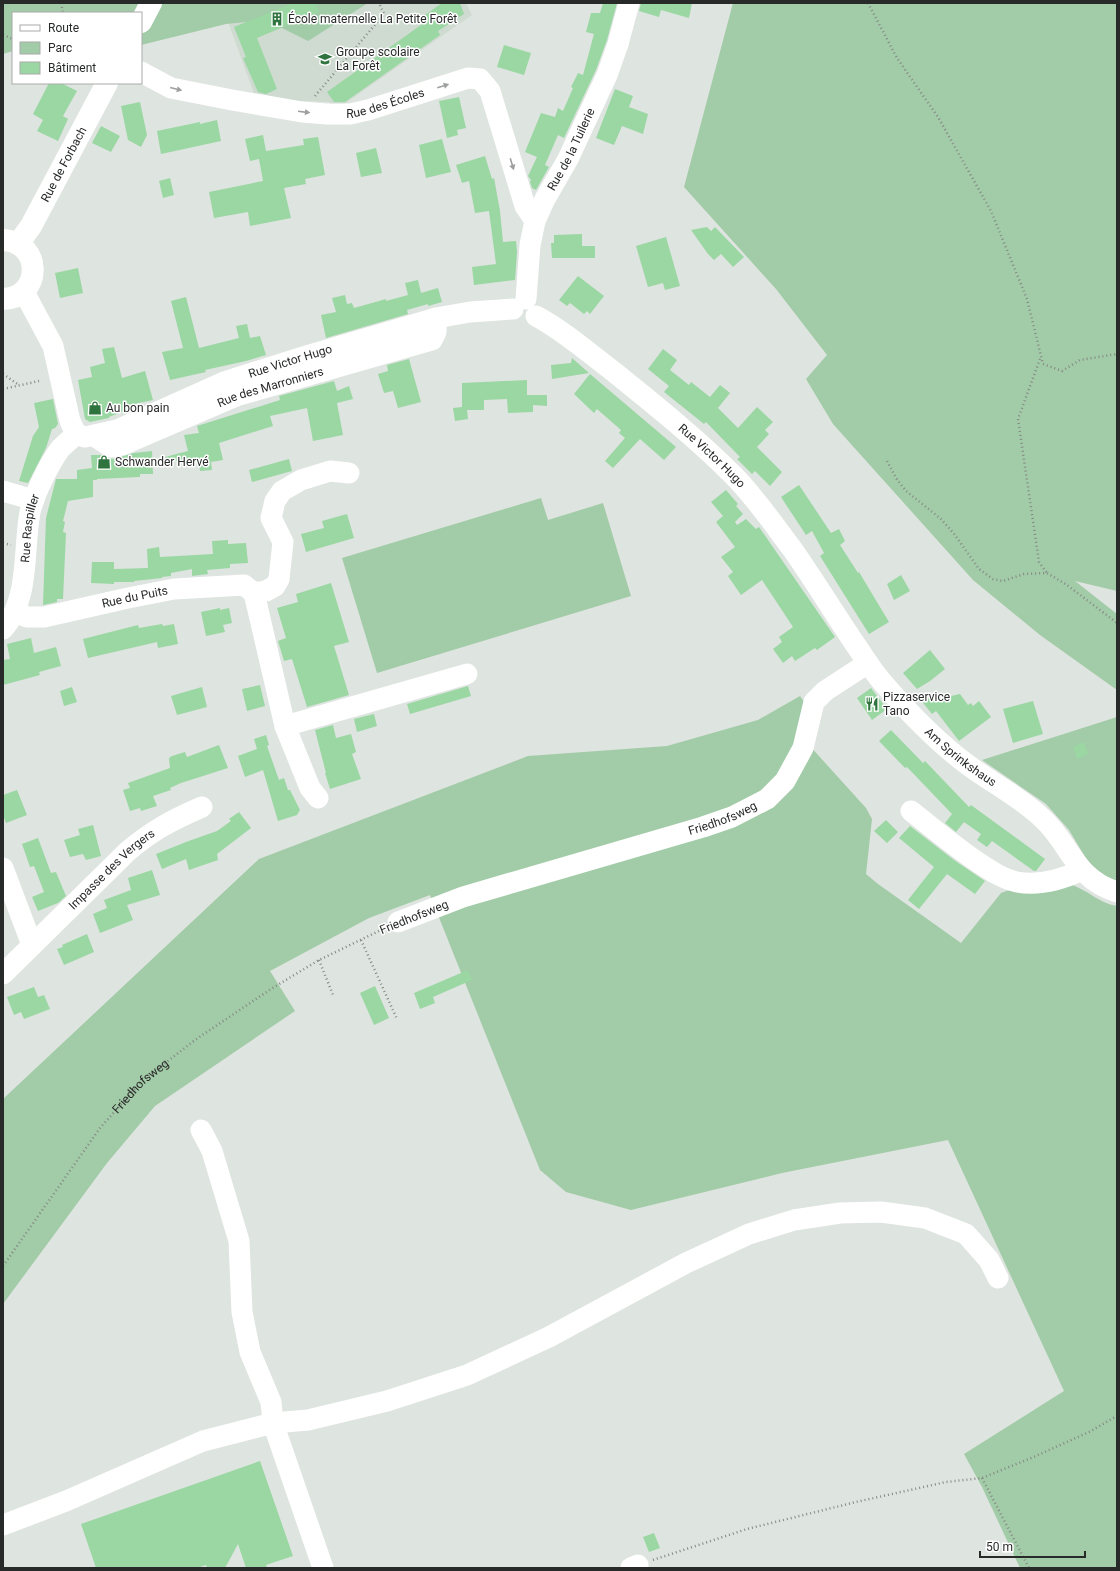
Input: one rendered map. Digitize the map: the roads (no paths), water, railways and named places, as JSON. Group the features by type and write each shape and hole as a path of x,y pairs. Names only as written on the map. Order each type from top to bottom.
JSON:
{"main road":[{"path":"142,20 151,3"},
{"name":"Rue de Forbach","path":"10,242 31,226 106,84"},
{"path":"3,299 15,297 24,292 32,277 33,266 30,256 22,247 10,242"}],"street":[{"name":"Rue de la Tuilerie","path":"525,308 530,246 535,221 545,199 568,159 607,75 618,44 629,3"},
{"name":"Rue des Écoles","path":"142,73 171,88 302,112 327,114 350,114 368,110 468,78 480,79 490,92 525,206 535,221"},
{"path":"24,292 40,321 36,336 48,374 60,374 70,421 85,435"},
{"name":"Rue des Marronniers","path":"85,435 110,447 122,446 236,396 432,340 436,332 436,318 470,312 525,308"},
{"name":"Rue Victor Hugo","path":"525,308 586,351 645,397 734,476 755,500 794,552 848,633"},
{"name":"Rue Raspiller","path":"3,629 15,612 22,587 25,547 32,505 41,483 60,449 85,435"},
{"path":"318,798 310,788 285,726 254,593 266,591 275,586 279,579 283,542 271,518 275,501 282,491 301,480 330,470 349,473"},
{"path":"3,491 32,505"},
{"path":"3,504 32,505"},
{"name":"Rue du Puits","path":"15,612 27,617 44,617 128,598 174,590 244,585 254,593"},
{"name":"Am Sprinkshaus","path":"848,633 883,683 939,740 967,765 1025,803 1043,818 1054,830 1082,870 1099,885 1117,892"},
{"name":"Friedhofsweg","path":"398,922 463,897 703,827 732,817 751,808 767,799 785,782 804,748 814,702 825,691 868,663"},
{"path":"285,726 467,674"},
{"name":"Impasse des Vergers","path":"3,974 128,851 148,835 173,820 202,807"},
{"path":"911,811 961,851 1002,877 1017,882 1037,883 1054,881 1082,870"},
{"path":"3,868 32,945"},
{"path":"201,1130 212,1151 239,1241 242,1312 250,1352 271,1402 273,1422 323,1568"},
{"path":"3,1525 66,1501 204,1441 273,1422 308,1420 387,1401 467,1375 549,1337 686,1263 749,1234 794,1220 840,1213 880,1212 925,1218 966,1234 989,1260 998,1278"}],"place":[{"name":"École maternelle La Petite Forêt","path":"277,19"},
{"name":"Groupe scolaire La Forêt","path":"325,59"},
{"name":"Au bon pain","path":"95,408"},
{"name":"Schwander Hervé","path":"104,462"},
{"name":"Pizzaservice Tano","path":"872,704"}]}
